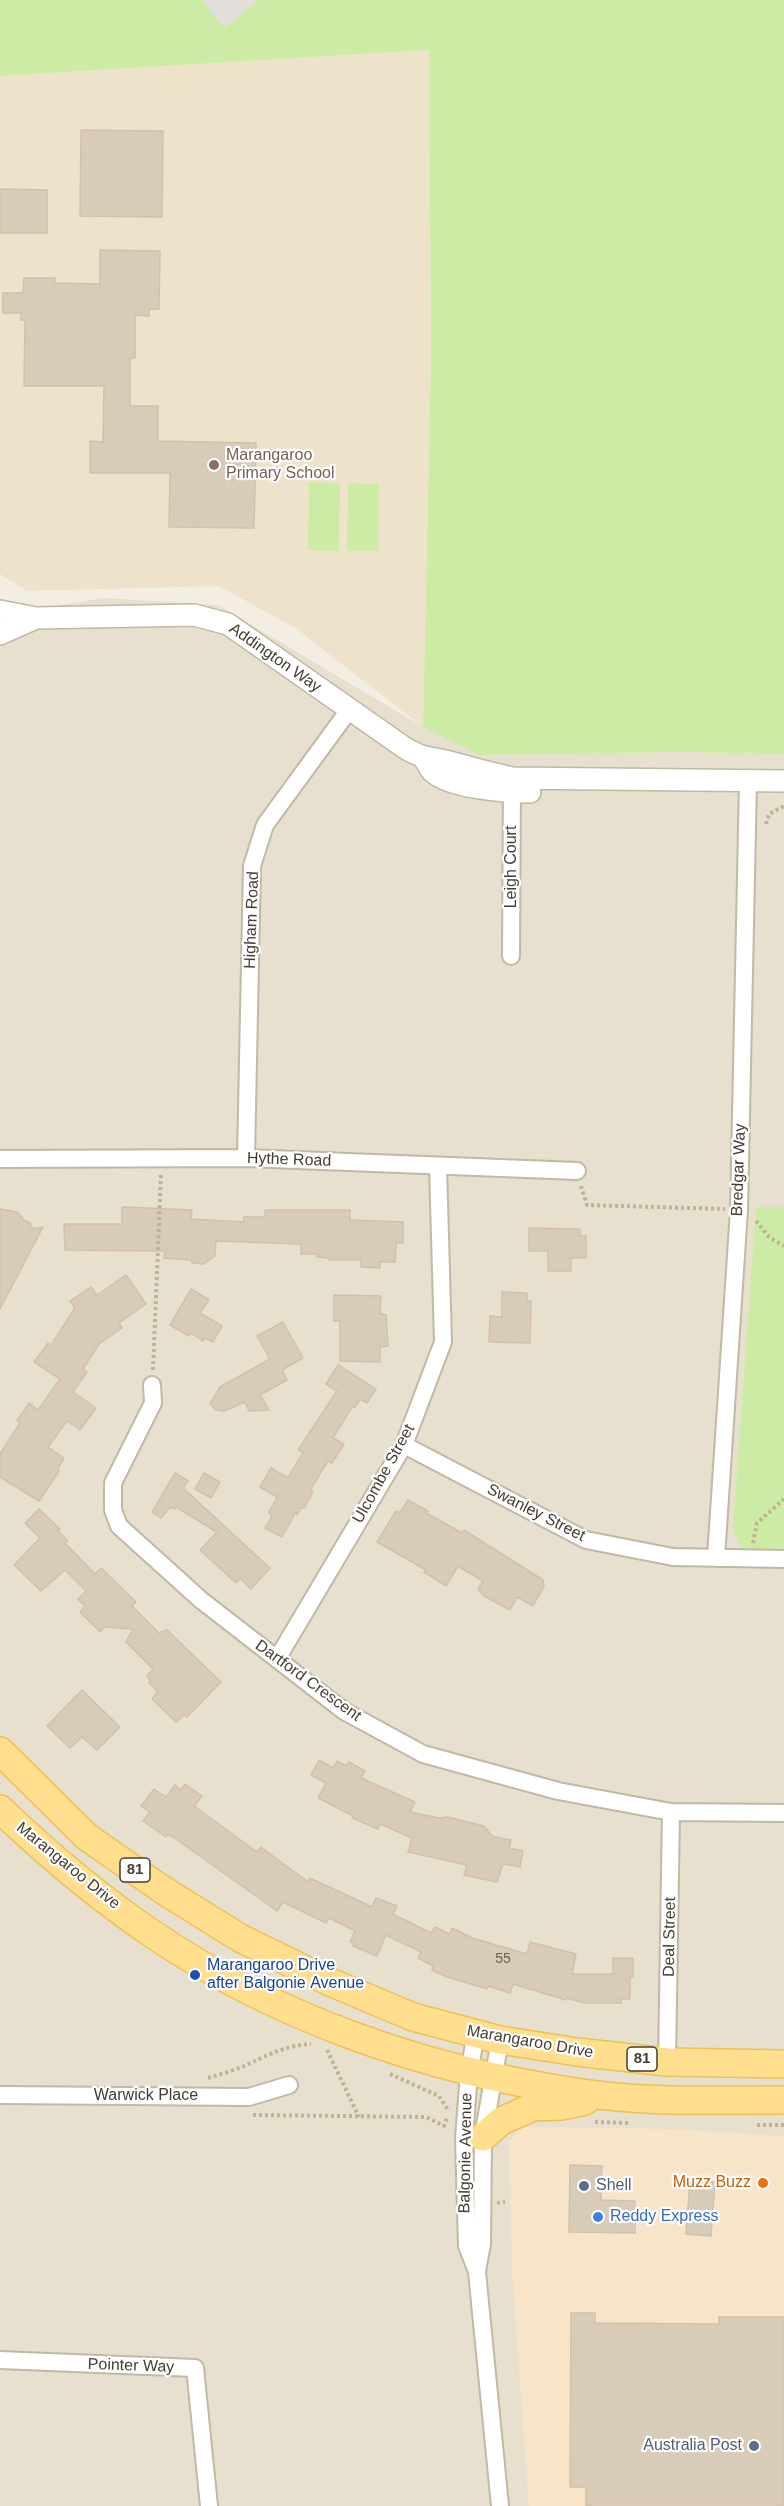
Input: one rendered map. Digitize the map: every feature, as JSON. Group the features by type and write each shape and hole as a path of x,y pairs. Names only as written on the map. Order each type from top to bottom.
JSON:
{"main road":[{"name":"Marangaroo Drive","path":"0,1752 87,1837 163,1890 240,1938 330,1982 413,2017 488,2037 667,2062 784,2064"},
{"name":"Marangaroo Drive","path":"0,1809 67,1869 151,1933 227,1978 276,2003 333,2027 425,2060 481,2075 577,2092 674,2099 784,2100"},
{"path":"483,2137 501,2121 533,2107 561,2106 613,2096"}],"street":[{"name":"Addington Way","path":"0,611 36,618 171,614 209,618 228,624 424,759 440,760 474,770 512,785 748,788 784,795"},
{"name":"Addington Way","path":"0,633 36,618"},
{"name":"Higham Road","path":"246,1158 252,866 265,825 350,710"},
{"name":"Addington Way","path":"748,788 784,781"},
{"name":"Leigh Court","path":"511,956 512,785"},
{"name":"Bredgar Way","path":"716,1558 739,1210 748,788"},
{"name":"Hythe Road","path":"0,1159 246,1158 577,1171"},
{"name":"Ulcombe Street","path":"277,1659 404,1445 442,1342 438,1166"},
{"name":"Dartford Crescent","path":"152,1385 153,1403 113,1483 113,1510 119,1526 201,1600 344,1711 423,1754 558,1791 671,1812 784,1813"},
{"name":"Swanley Street","path":"404,1445 586,1540 673,1557 784,1559"},
{"name":"Deal Street","path":"667,2062 671,1812"},
{"name":"Balgonie Avenue","path":"477,2272 466,2246 464,2138 481,2075 488,2037"},
{"name":"Balgonie Avenue","path":"488,2037 481,2075 482,2244 477,2272 500,2506"},
{"name":"Warwick Place","path":"0,2095 249,2097 289,2085"},
{"name":"Pointer Way","path":"0,2361 195,2368 209,2506"}],"path":[{"path":"765,834 769,814 784,806"},
{"path":"152,1385 162,1158"},
{"path":"577,1171 587,1205 739,1210"},
{"path":"755,1219 769,1236 784,1246"},
{"path":"752,1559 757,1523 784,1499"},
{"path":"334,2048 323,2043 359,2116"},
{"path":"204,2079 297,2045 314,2044"},
{"path":"251,2115 426,2117 444,2126 449,2111 439,2096 386,2072"},
{"path":"442,2101 450,2097"}],"shaded area":[{"path":"202,0 259,0 224,28"},
{"name":"Marangaroo Primary School","path":"429,50 431,356 423,727 295,628 219,586 27,591 0,574 0,76"},
{"path":"104,598 218,605 423,727 480,755 681,752 784,754 784,2506 0,2506 0,615"},
{"path":"522,2127 669,2129 784,2136 784,2506 529,2506 512,2268 509,2142"}],"green space":[{"path":"0,0 784,0 784,754 681,752 480,755 423,727 431,356 429,50 0,76"},
{"path":"309,482 340,483 339,551 308,550"},
{"path":"348,483 379,484 378,551 347,551"},
{"path":"756,1207 784,1207 784,1550 743,1550 733,1528"}],"building":[{"path":"81,130 163,131 162,217 80,216"},
{"path":"0,189 47,190 47,233 0,233"},
{"path":"100,250 160,251 159,309 149,309 149,316 135,315 135,358 130,358 130,406 158,406 158,441 256,443 254,528 169,527 170,473 90,473 90,441 103,442 104,386 24,386 25,320 21,320 21,313 3,313 3,293 23,293 24,278 55,278 55,283 100,284"},
{"path":"122,1207 192,1210 191,1219 244,1222 244,1217 265,1217 265,1210 350,1210 350,1220 403,1222 403,1243 396,1243 395,1262 380,1262 380,1268 361,1267 361,1260 329,1260 329,1258 317,1257 317,1254 301,1254 301,1244 216,1241 215,1256 204,1264 192,1263 192,1260 164,1258 165,1251 65,1250 64,1224 122,1224"},
{"path":"0,1209 17,1212 30,1223 33,1229 43,1227 0,1309"},
{"path":"529,1228 580,1229 580,1236 586,1236 586,1258 571,1258 571,1271 548,1271 548,1251 529,1251"},
{"path":"126,1275 146,1304 119,1323 122,1328 99,1344 83,1369 87,1372 73,1392 96,1408 80,1430 67,1421 48,1447 64,1458 58,1468 59,1471 39,1501 0,1477 0,1454 20,1423 17,1421 29,1403 38,1410 60,1379 34,1362 48,1343 51,1345 75,1308 70,1301 91,1287 97,1295"},
{"path":"191,1289 209,1300 200,1313 222,1326 213,1342 205,1338 203,1341 191,1333 189,1336 170,1325"},
{"path":"502,1292 527,1293 527,1301 531,1301 530,1343 489,1342 490,1316 502,1317"},
{"path":"334,1295 381,1296 380,1313 386,1315 388,1346 380,1347 380,1362 340,1361 340,1321 334,1321"},
{"path":"283,1322 303,1358 282,1370 287,1380 260,1395 269,1410 249,1411 245,1402 224,1411 216,1410 210,1404 220,1387 270,1359 257,1336"},
{"path":"338,1365 376,1389 367,1403 360,1399 355,1407 352,1407 333,1438 344,1444 332,1463 328,1461 310,1490 313,1492 304,1508 301,1508 297,1515 296,1512 282,1537 265,1528 272,1517 269,1512 277,1497 260,1487 271,1468 288,1478 303,1452 298,1450 337,1391 326,1384"},
{"path":"175,1473 188,1481 183,1488 270,1568 251,1589 240,1578 236,1583 200,1550 217,1532 176,1507 175,1509 170,1507 161,1518 152,1512"},
{"path":"204,1473 220,1482 211,1498 195,1489"},
{"path":"408,1500 462,1533 464,1530 543,1580 544,1586 533,1606 517,1597 510,1610 484,1596 478,1589 483,1581 458,1566 446,1586 424,1572 426,1570 377,1542 396,1511 400,1513"},
{"path":"39,1509 60,1529 58,1531 68,1541 65,1543 95,1574 101,1568 136,1602 132,1606 159,1633 167,1630 221,1682 187,1717 184,1715 176,1722 152,1699 158,1692 149,1683 147,1676 153,1669 126,1642 133,1629 104,1627 100,1632 80,1612 85,1606 78,1599 86,1591 65,1570 41,1591 14,1565 40,1538 25,1523"},
{"path":"82,1690 120,1727 97,1750 82,1737 70,1748 47,1726"},
{"path":"319,1760 333,1768 337,1761 346,1766 349,1762 365,1771 361,1778 415,1802 410,1812 439,1818 448,1817 484,1826 492,1836 511,1840 509,1848 523,1851 520,1867 503,1864 497,1882 464,1875 467,1865 408,1852 412,1838 380,1824 378,1829 352,1818 353,1816 318,1798 326,1783 311,1775"},
{"path":"185,1784 202,1796 194,1806 257,1852 261,1847 308,1882 310,1878 372,1907 376,1898 397,1906 393,1914 431,1933 435,1927 449,1934 452,1928 472,1938 527,1954 530,1942 576,1954 572,1974 613,1974 613,1958 633,1958 630,1999 621,1999 621,2003 584,2003 513,1984 510,1993 488,1986 487,1989 432,1970 433,1966 418,1958 421,1952 386,1935 377,1956 353,1946 354,1943 350,1942 355,1931 329,1918 326,1923 283,1902 277,1911 173,1837 167,1834 166,1837 143,1821 150,1812 141,1806 154,1789 166,1797 175,1785 181,1790"},
{"path":"570,2165 602,2166 601,2200 635,2201 635,2233 569,2232"},
{"path":"690,2181 715,2182 711,2236 686,2234"},
{"path":"571,2313 595,2313 595,2323 719,2324 719,2317 784,2317 784,2506 586,2506 586,2487 570,2487"}],"place":[{"name":"Marangaroo Primary School","path":"214,465"},
{"name":"Marangaroo Drive after Balgonie Avenue","path":"195,1975"},
{"name":"Muzz Buzz","path":"763,2183"},
{"name":"Shell","path":"584,2186"},
{"name":"Reddy Express","path":"598,2217"},
{"name":"Australia Post","path":"754,2446"}]}
